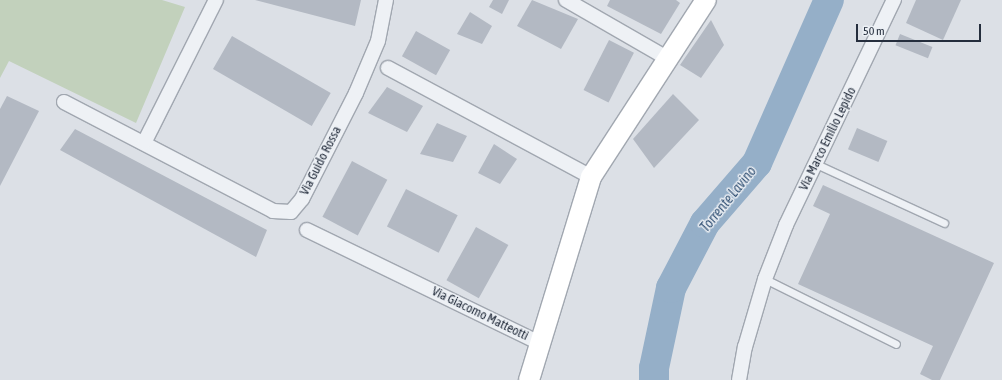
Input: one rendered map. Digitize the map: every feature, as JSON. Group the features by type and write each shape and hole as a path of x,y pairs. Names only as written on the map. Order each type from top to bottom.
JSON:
{"street":[{"path":"144,143 216,0"},
{"name":"Via Guido Rossa","path":"64,102 273,210 290,212 302,199 356,93 378,41 386,0"},
{"path":"566,0 667,58"},
{"name":"Via Giacomo Matteotti","path":"307,230 540,342 591,177 706,0"},
{"name":"Via Marco Emilio Lepido","path":"739,380 745,347 765,279 786,225 894,0"},
{"path":"388,68 591,177"},
{"path":"529,380 540,342"}],"lane":[{"path":"816,164 944,223"},
{"path":"765,279 896,344"}],"green space":[{"path":"0,0 162,0 185,7 136,123 9,61 0,78"}],"building":[{"path":"255,0 361,0 355,26"},
{"path":"493,0 509,0 502,14 489,7"},
{"path":"532,0 578,19 561,49 517,26"},
{"path":"610,0 676,0 680,3 661,34 607,6"},
{"path":"916,0 961,0 943,40 906,23"},
{"path":"470,12 492,26 482,44 457,34"},
{"path":"711,20 724,45 701,78 680,65"},
{"path":"416,31 450,50 436,75 402,56"},
{"path":"900,34 932,47 928,58 896,45"},
{"path":"232,36 331,93 312,126 213,69"},
{"path":"609,40 634,53 609,103 584,90"},
{"path":"387,87 423,106 407,132 368,113"},
{"path":"673,94 699,120 654,168 633,139"},
{"path":"7,96 39,111 0,186 0,109"},
{"path":"437,123 467,136 453,162 420,154"},
{"path":"857,128 887,141 878,162 848,149"},
{"path":"75,129 267,230 256,257 60,150"},
{"path":"494,144 517,159 500,184 478,173"},
{"path":"352,161 387,180 358,235 322,217"},
{"path":"823,185 994,263 940,380 932,380 920,374 933,346 798,284 830,214 813,206"},
{"path":"406,189 458,215 439,253 387,226"},
{"path":"476,227 508,245 479,298 446,280"}],"waterway":[{"name":"Torrente Lavino","path":"654,380 654,368 671,288 705,223 757,163 829,0"}]}
